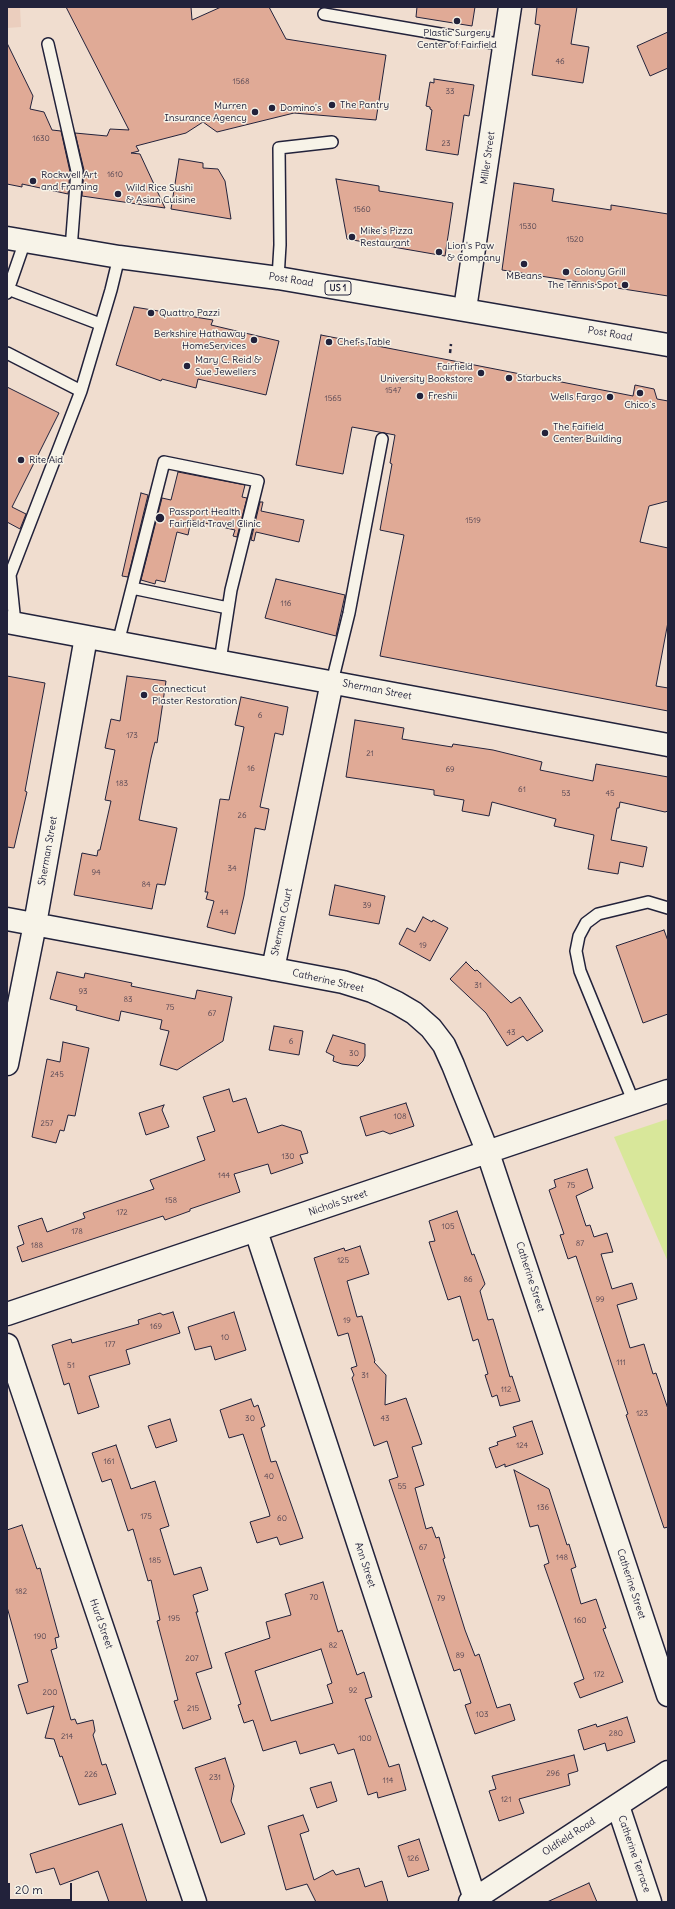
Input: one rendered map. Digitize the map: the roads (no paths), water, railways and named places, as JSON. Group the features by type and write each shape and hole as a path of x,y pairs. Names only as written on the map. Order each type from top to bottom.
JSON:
{"street":[{"name":"Miller Street","path":"465,309 510,7"},
{"name":"Post Road","path":"16,240 119,257 278,278 668,345"},
{"name":"Sherman Street","path":"11,622 668,744"},
{"name":"Sherman Street","path":"7,1064 36,924 86,637"},
{"name":"Sherman Court","path":"7,919 273,969 332,682"},
{"name":"Catherine Street","path":"273,969 343,982 372,991 414,1013 431,1028 444,1045 488,1153 668,1695"},
{"name":"Nichols Street","path":"7,1314 488,1153 668,1091"},
{"name":"Ann Street","path":"256,1231 473,1900"},
{"name":"Hurd Street","path":"7,1345 195,1902"},
{"name":"Oldfield Road","path":"473,1900 668,1772"},
{"name":"Catherine Terrace","path":"618,1806 650,1902"}],"lane":[{"path":"324,14 504,45"},
{"path":"48,44 77,171 71,249"},
{"path":"278,278 280,245 279,148 332,142"},
{"path":"16,240 8,291 100,324"},
{"path":"11,622 9,569 81,391 111,290 119,257"},
{"path":"7,353 81,391"},
{"path":"332,682 349,613 382,439"},
{"path":"118,643 164,462 258,481 231,590 220,661"},
{"path":"132,588 228,608"},
{"path":"634,1103 580,971 576,951 579,936 586,924 598,914 648,902 668,908"}],"place":[{"name":"Plastic Surgery Center of Fairfield","path":"457,21"},
{"name":"The Pantry","path":"332,105"},
{"name":"Domino's","path":"272,108"},
{"name":"Murren Insurance Agency","path":"255,112"},
{"name":"Rockwell Art and Framing","path":"33,181"},
{"name":"Wild Rice Sushi & Asian Cuisine","path":"118,194"},
{"name":"Mike's Pizza Restaurant","path":"352,237"},
{"name":"Lion's Paw & Company","path":"439,252"},
{"name":"MBeans","path":"524,264"},
{"name":"Colony Grill","path":"566,272"},
{"name":"The Tennis Spot","path":"625,285"},
{"name":"Quattro Pazzi","path":"151,313"},
{"name":"Berkshire Hathaway HomeServices","path":"254,340"},
{"name":"Chef's Table","path":"329,342"},
{"name":"Mary C. Reid & Sue Jewellers","path":"187,366"},
{"name":"Fairfield University Bookstore","path":"481,373"},
{"name":"Starbucks","path":"509,378"},
{"name":"Chico's","path":"640,393"},
{"name":"Freshii","path":"420,396"},
{"name":"Wells Fargo","path":"610,397"},
{"name":"The Faifield Center Building","path":"545,433"},
{"name":"Rite Aid","path":"21,460"},
{"name":"Passport Health Fairfield Travel Clinic","path":"160,518"},
{"name":"Connecticut Plaster Restoration","path":"144,695"}]}
